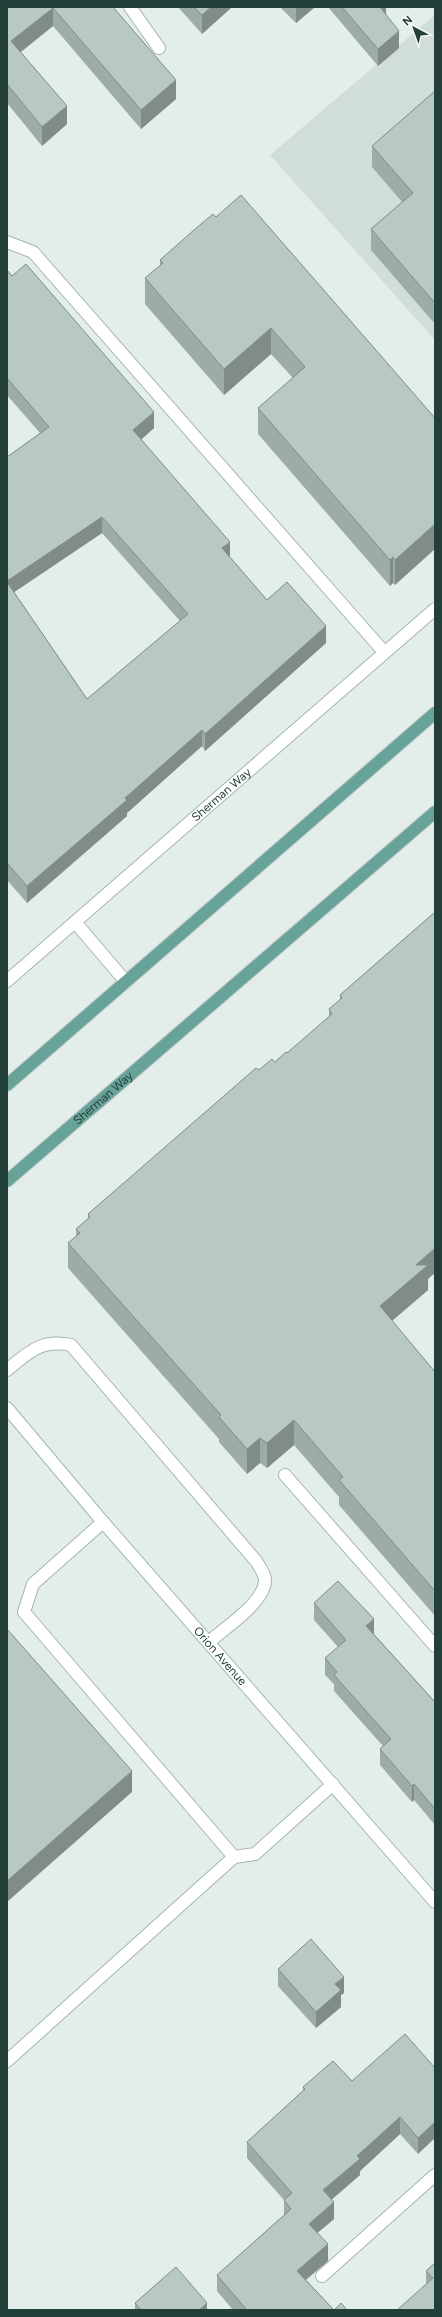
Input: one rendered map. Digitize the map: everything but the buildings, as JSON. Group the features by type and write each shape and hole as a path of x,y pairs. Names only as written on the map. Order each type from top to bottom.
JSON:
{"main road":[{"path":"7,1085 435,713"},
{"name":"Sherman Way","path":"7,1181 435,812"}],"street":[{"path":"130,7 159,48"},
{"path":"7,242 33,252 384,652"},
{"name":"Sherman Way","path":"8,979 435,609"},
{"path":"75,922 126,982"},
{"path":"7,1370 28,1353 42,1345 56,1342 71,1346 256,1560 266,1579 263,1592 251,1606 210,1641"},
{"name":"Orion Avenue","path":"7,1408 103,1522 210,1641 435,1902"},
{"path":"285,1475 435,1646"},
{"path":"103,1522 33,1584 24,1612 234,1856"},
{"path":"7,2061 234,1856 255,1854 333,1784"},
{"path":"322,2276 435,2175"}],"shaded area":[{"path":"435,15 435,340 270,155"}]}
